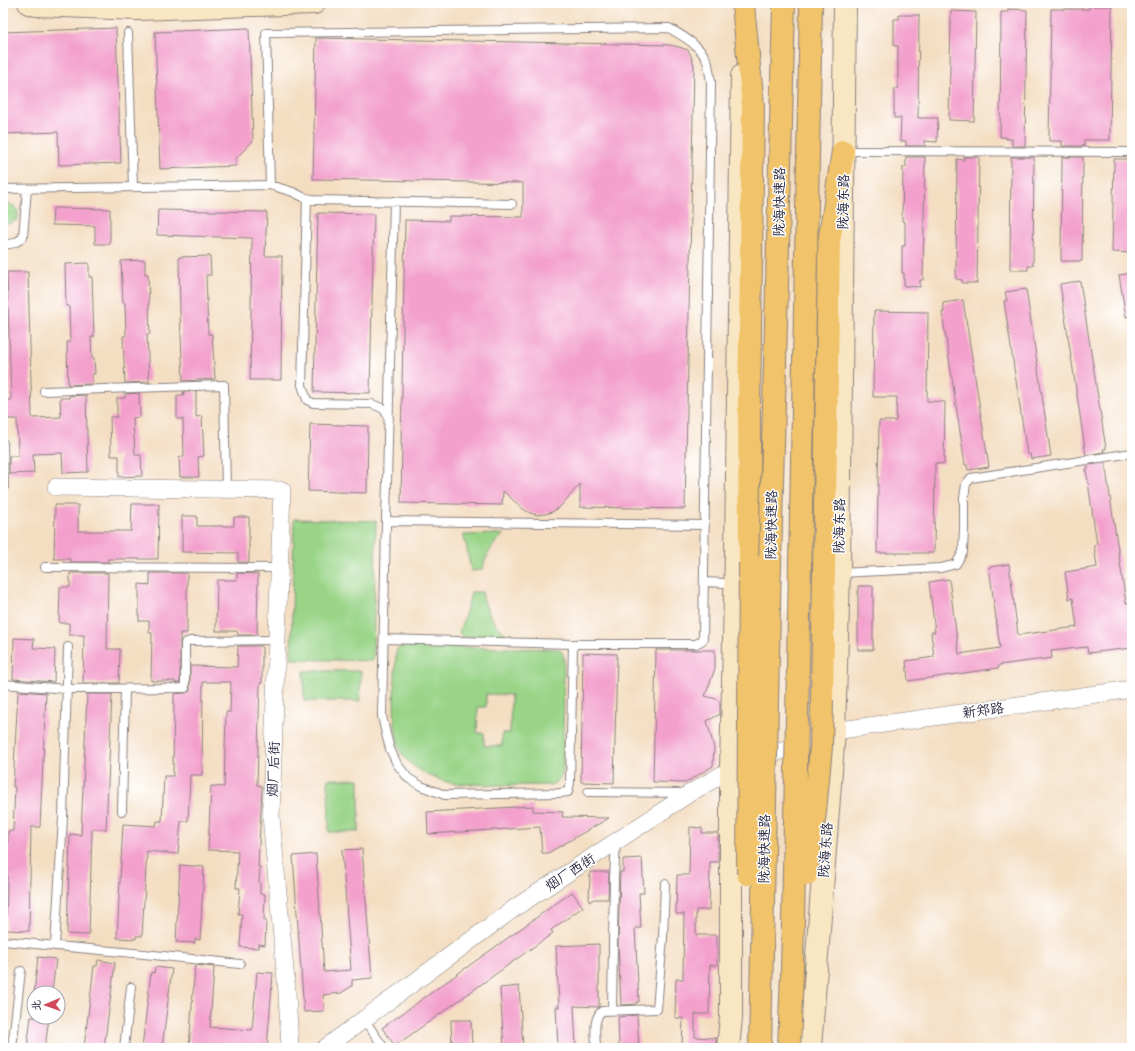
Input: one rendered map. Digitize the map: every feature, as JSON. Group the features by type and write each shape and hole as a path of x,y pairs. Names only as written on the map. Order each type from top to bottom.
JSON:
{"highway":[{"name":"陇海快速路","path":"760,1048 784,3"},
{"name":"陇海快速路","path":"789,1048 792,973 811,3"},
{"path":"743,4 753,106 749,410 750,563 748,886 761,972"},
{"path":"792,973 815,812 821,747 829,242 843,151"}],"street":[{"path":"29,3 37,5 137,9 314,3"},
{"name":"陇海东路","path":"810,1048 834,731 839,573 844,3"},
{"path":"728,1048 731,1018 731,768 743,4"},
{"path":"56,487 226,489"},
{"name":"烟厂后街","path":"226,489 282,490 271,816 287,992 290,1048"},
{"name":"新郑路","path":"834,731 1132,689"},
{"name":"烟厂西街","path":"325,1048 516,907 690,793 731,768 834,731"}],"lane":[{"path":"270,184 266,33 669,28 692,43 702,52 708,62 711,82 703,640 696,644 572,644 384,639"},
{"path":"128,33 133,187"},
{"path":"843,151 1132,152"},
{"path":"3,189 270,184 315,200 512,204"},
{"path":"3,245 18,242 23,237 27,189"},
{"path":"307,198 302,385 308,400 313,403 372,404 384,409 389,420"},
{"path":"394,202 382,716 390,749 397,764 408,778 421,786 444,795 568,792 570,783 572,644"},
{"path":"44,391 224,385 226,489"},
{"path":"3,443 3,487"},
{"path":"839,573 941,568 956,564 962,552 966,484 971,478 1132,454"},
{"path":"386,521 705,525"},
{"path":"45,567 279,568"},
{"path":"704,582 735,582"},
{"path":"3,684 67,689 184,688 185,643 190,641 277,640"},
{"path":"55,946 63,818 68,647"},
{"path":"122,811 125,689"},
{"path":"588,792 690,793"},
{"path":"612,1011 616,842"},
{"path":"596,1048 596,1021 598,1014 602,1011 657,1009 663,937 665,884"},
{"path":"3,941 240,964"},
{"path":"12,1048 21,971"},
{"path":"124,1048 131,987"},
{"path":"364,1019 384,1048"}],"green space":[{"path":"3,203 13,205 17,208 18,219 11,223 3,224"},
{"path":"294,519 376,521 373,661 291,659"},
{"path":"504,534 490,550 482,570 471,571 463,535"},
{"path":"471,592 482,592 485,605 490,616 507,635 507,637 462,637 459,632"},
{"path":"402,646 559,649 564,657 563,772 560,778 555,783 550,785 456,784 440,780 426,774 412,765 402,754 399,748 395,726 394,689 397,649","holes":["486,694 511,695 510,733 502,733 502,746 484,746 484,733 477,733 478,707 486,707"]},
{"path":"304,671 361,671 360,701 304,701"},
{"path":"328,779 359,779 359,832 329,832"}],"building":[{"path":"1089,6 1112,6 1110,140 1084,140 1084,146 1062,146 1062,141 1049,141 1051,9 1089,9"},
{"path":"1008,9 1027,10 1025,146 1012,146 1012,139 1000,137 1001,12 1008,12"},
{"path":"951,11 976,12 974,121 949,120"},
{"path":"899,15 919,15 918,118 938,118 937,142 925,141 925,146 906,146 906,141 900,141 901,118 894,118 894,89 898,89 898,46 894,46 894,19 899,19"},
{"path":"116,28 121,163 59,165 58,132 3,134 3,32"},
{"path":"249,28 253,141 236,158 236,166 160,169 155,32"},
{"path":"316,38 670,45 688,50 694,65 685,509 580,507 580,484 559,508 552,512 537,515 523,509 503,491 502,505 401,503 405,220 449,221 449,216 523,217 523,183 313,179"},
{"path":"906,157 925,157 923,280 920,280 920,287 904,286 904,273 902,273 902,246 905,246 905,222 902,221 903,167 906,167"},
{"path":"964,157 979,157 977,283 962,283 962,280 956,279 957,159 964,160"},
{"path":"1011,157 1034,157 1033,266 1028,266 1028,270 1010,270"},
{"path":"1062,157 1083,157 1082,261 1061,261"},
{"path":"1114,159 1132,159 1132,253 1112,252"},
{"path":"53,208 110,209 110,244 95,244 95,226 52,225"},
{"path":"158,210 267,212 265,256 282,256 281,380 250,380 252,238 157,235"},
{"path":"318,213 374,214 370,393 314,392"},
{"path":"210,256 211,275 206,275 208,334 212,334 215,379 183,381 179,257"},
{"path":"145,260 145,274 148,274 150,334 147,334 149,382 125,383 123,336 126,336 125,303 123,303 121,261"},
{"path":"89,263 89,277 92,277 94,337 91,337 92,358 94,358 95,374 92,374 92,384 68,385 67,342 70,342 69,306 66,306 65,264"},
{"path":"7,272 28,272 32,418 61,417 60,398 86,395 88,472 63,473 62,453 33,454 34,473 9,474 9,456 18,456 17,419 7,419 7,400 11,400"},
{"path":"1132,273 1132,316 1126,317 1119,275"},
{"path":"1080,281 1106,449 1103,449 1104,452 1086,455 1060,284"},
{"path":"1026,289 1051,456 1031,459 1030,454 1027,454 1004,301 1007,301 1005,292"},
{"path":"963,300 989,467 968,470 967,465 965,465 942,312 944,312 943,303"},
{"path":"874,311 928,312 927,401 945,402 944,464 935,463 934,553 877,553 879,421 896,421 897,397 873,397"},
{"path":"196,391 196,417 202,416 204,456 198,457 199,477 180,477 179,457 184,457 183,419 177,419 177,395 184,395 183,392"},
{"path":"139,393 140,417 133,418 135,455 141,455 142,476 119,477 119,456 111,456 110,417 117,417 117,398 125,398 125,394"},
{"path":"310,424 368,426 367,493 308,491"},
{"path":"1105,463 1126,603 1132,602 1132,648 1088,653 1087,647 1051,651 1052,658 999,665 999,668 908,681 906,661 934,657 931,632 935,632 929,582 949,579 959,654 1000,648 989,567 1009,564 1018,635 1077,627 1073,598 1069,599 1065,572 1097,567 1094,545 1097,544 1086,469 1088,469 1088,465"},
{"path":"132,504 159,504 158,559 108,559 108,562 70,562 70,559 54,559 55,505 78,505 78,531 131,531"},
{"path":"182,516 197,516 197,526 234,526 234,517 249,517 249,562 238,562 238,553 182,552"},
{"path":"70,573 108,573 107,649 120,649 119,683 83,683 84,635 69,635 69,623 59,623 60,587 70,587"},
{"path":"150,573 187,573 187,633 180,633 180,683 175,683 175,681 151,681 152,633 149,633 149,621 139,621 139,584 150,585"},
{"path":"237,573 258,574 257,635 238,635 237,631 216,631 217,580 237,580"},
{"path":"858,586 873,586 873,650 858,650"},
{"path":"14,638 34,639 33,648 55,649 54,682 13,679"},
{"path":"238,646 262,646 262,683 260,683 257,785 262,786 258,867 260,867 260,894 265,894 265,945 258,944 258,948 240,947 242,914 238,914 240,888 236,888 238,851 208,850 211,786 224,787 226,712 230,712 231,682 203,682 202,775 190,775 188,821 181,821 178,854 147,851 142,936 136,936 136,939 117,938 123,824 156,826 157,821 162,821 164,776 173,776 174,694 190,691 190,666 237,667"},
{"path":"656,650 715,650 715,669 705,696 716,699 720,702 720,714 707,721 714,748 713,766 685,783 653,782"},
{"path":"583,653 617,654 614,783 581,782"},
{"path":"18,691 46,693 40,827 31,827 29,931 6,930 8,831 13,831 15,787 13,787"},
{"path":"87,694 112,694 106,829 92,829 89,935 67,934 70,834 81,835"},
{"path":"533,806 533,811 563,812 562,817 609,818 548,853 542,853 540,827 428,834 427,812"},
{"path":"690,827 702,828 702,833 718,833 718,862 710,862 709,910 696,910 696,935 717,935 717,965 710,965 709,1014 695,1014 695,1037 716,1038 716,1048 682,1048 683,1018 675,1018 676,979 683,979 684,914 676,914 677,875 689,875"},
{"path":"362,849 372,978 352,980 352,986 341,993 323,995 324,1011 304,1012 293,856 316,854 324,972 351,970 342,850"},
{"path":"642,858 644,893 639,893 641,928 635,928 639,1002 636,1002 636,1004 621,1005 618,945 620,872 623,872 623,859"},
{"path":"180,865 204,867 200,940 195,939 195,943 176,942"},
{"path":"590,872 609,872 608,899 594,899 589,902"},
{"path":"572,892 583,907 551,930 553,933 395,1046 382,1028"},
{"path":"599,944 599,1007 574,1006 576,1048 558,1048 556,1007 559,1007 556,946"},
{"path":"38,957 56,959 53,985 35,985"},
{"path":"98,960 115,963 104,1048 84,1048 94,966 97,966"},
{"path":"195,965 214,967 210,1027 252,1030 257,972 273,973 267,1048 208,1045 207,1048 189,1048"},
{"path":"155,967 172,969 162,1048 142,1048 151,972 154,973"},
{"path":"519,986 523,1048 504,1048 500,988"},
{"path":"637,1015 639,1048 619,1048 618,1017"},
{"path":"451,1020 471,1020 472,1048 452,1048"},
{"path":"30,1025 48,1025 45,1048 27,1048"}]}
